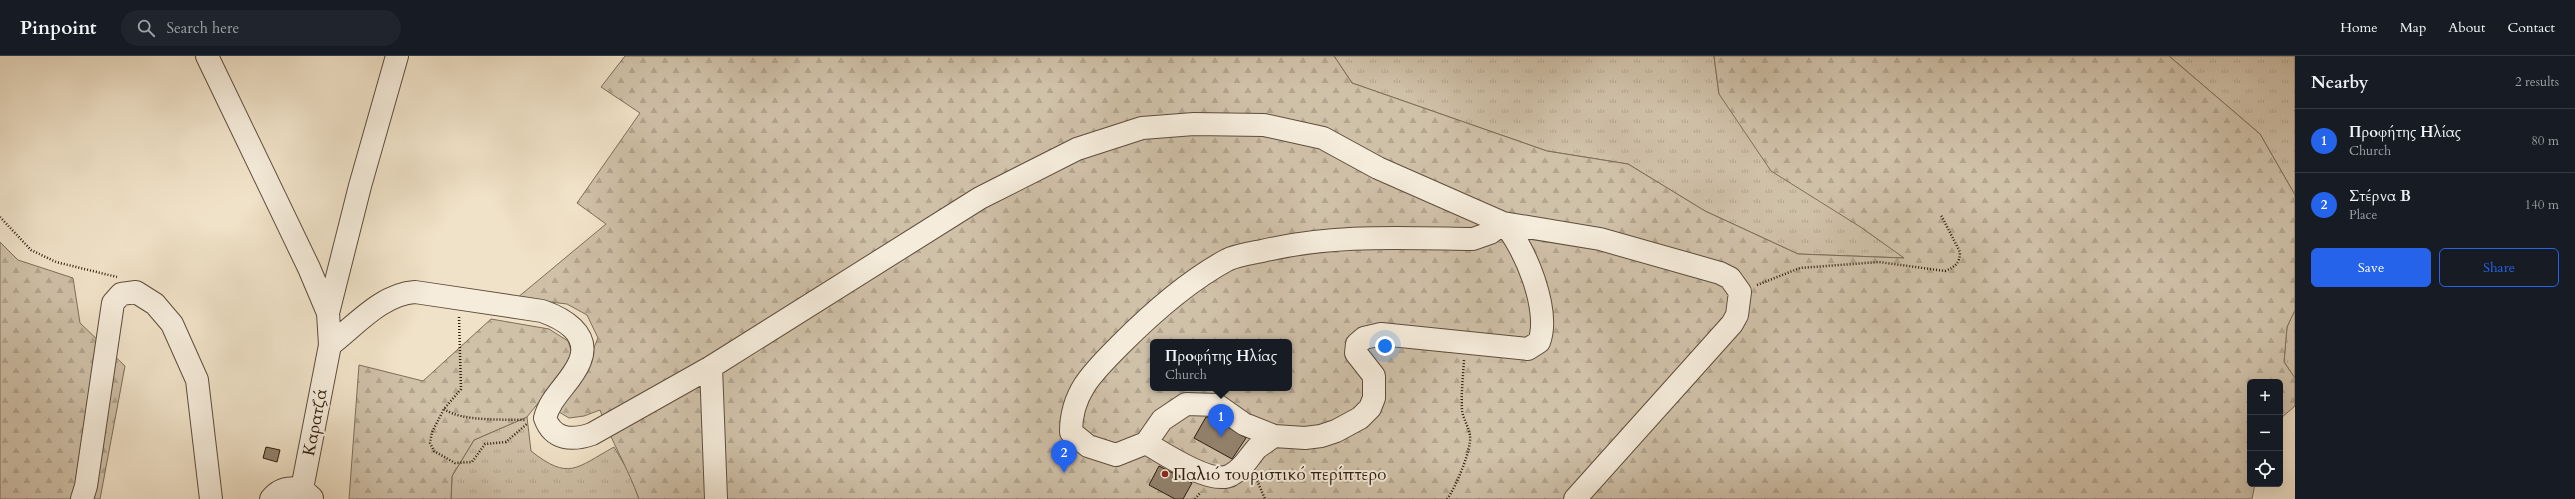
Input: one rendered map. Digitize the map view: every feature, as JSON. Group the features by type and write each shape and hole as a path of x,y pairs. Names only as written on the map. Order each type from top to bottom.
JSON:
{"street":[{"path":"207,56 309,268 328,313"},
{"path":"328,313 360,186 397,56"},
{"path":"330,345 390,297 416,292 542,311 556,316 577,333 581,341 581,360 553,400 545,418 548,427 567,439 592,434 711,367 980,198 1077,150 1142,128 1194,124 1264,125 1323,138 1378,168 1503,223 1600,239 1720,273 1730,278 1740,292 1737,315 1732,324 1575,499"},
{"path":"1503,223 1520,244 1534,282 1543,333 1539,342 1528,349 1381,334 1364,338 1357,344 1356,353 1374,376 1374,398 1370,408 1360,418 1336,431 1321,436 1305,438 1274,436 1244,424 1217,406 1186,404 1162,420 1146,443 1116,454 1088,446 1071,432 1071,413 1089,375 1131,334 1184,288 1229,259 1283,246 1348,237 1473,239 1490,233 1503,223"},
{"path":"82,499 87,479 113,303 121,294 136,292 156,304 172,324 196,380 211,499"},
{"name":"Καρατζά","path":"305,496 330,345 328,313"},
{"path":"711,367 716,499"},
{"path":"1146,443 1179,462 1210,476 1230,476 1245,465 1257,448 1274,436"},
{"path":"271,499 277,491 285,488 305,496"}],"path":[{"path":"1740,292 1777,275 1800,268 1879,262 1945,271 1954,267 1960,259 1960,252 1941,215"},
{"path":"0,217 31,250 56,262 116,275 136,292"},
{"path":"444,409 451,415 531,420 506,442 485,444 472,462 455,463 434,451 430,443 432,432 444,409 460,389 460,319 456,298"},
{"path":"1447,499 1460,476 1464,458 1470,448 1470,437 1462,411 1464,343"},
{"path":"1245,465 1256,478 1265,499"}],"green space":[{"path":"625,56 1334,56 1352,83 1547,151 1628,164 1705,211 1798,254 1904,258 1862,228 1771,171 1719,94 1714,56 2169,56 2260,134 2295,195 2295,310 2287,327 2284,362 2295,378 2295,406 2283,416 2283,379 2247,379 2247,487 2254,487 2252,499 639,499 600,410 584,416 569,418 559,412 559,399 587,364 598,338 587,315 567,304 517,298 606,224 577,203 640,113 601,87"},
{"path":"1334,56 1714,56 1719,94 1862,228 1905,258 1798,254 1705,211 1628,164 1547,151 1352,83"},
{"path":"2169,56 2295,56 2295,195 2260,134"},
{"path":"0,242 18,260 73,278 80,323 125,366 100,499 0,499"},
{"path":"2295,310 2295,378 2284,362 2287,327"},
{"path":"491,319 549,329 568,341 572,353 568,366 527,417 474,440 452,476 451,499 349,499 359,365 423,381"},
{"path":"527,417 531,451 555,466 572,468 590,461 614,447 630,474 639,499 451,499 452,476 474,440"}],"building":[{"path":"1206,417 1212,417 1246,438 1232,459 1194,438"},
{"path":"266,447 280,450 277,462 263,458"},
{"name":"Παλιό τουριστικό περίπτερο","path":"1159,466 1192,483 1183,499 1175,499 1149,485"}],"place":[{"name":"Προφήτης Ηλίας","path":"1221,437"},
{"name":"Στέρνα Β","path":"1064,473"},
{"name":"Παλιό τουριστικό περίπτερο","path":"1165,474"}]}
